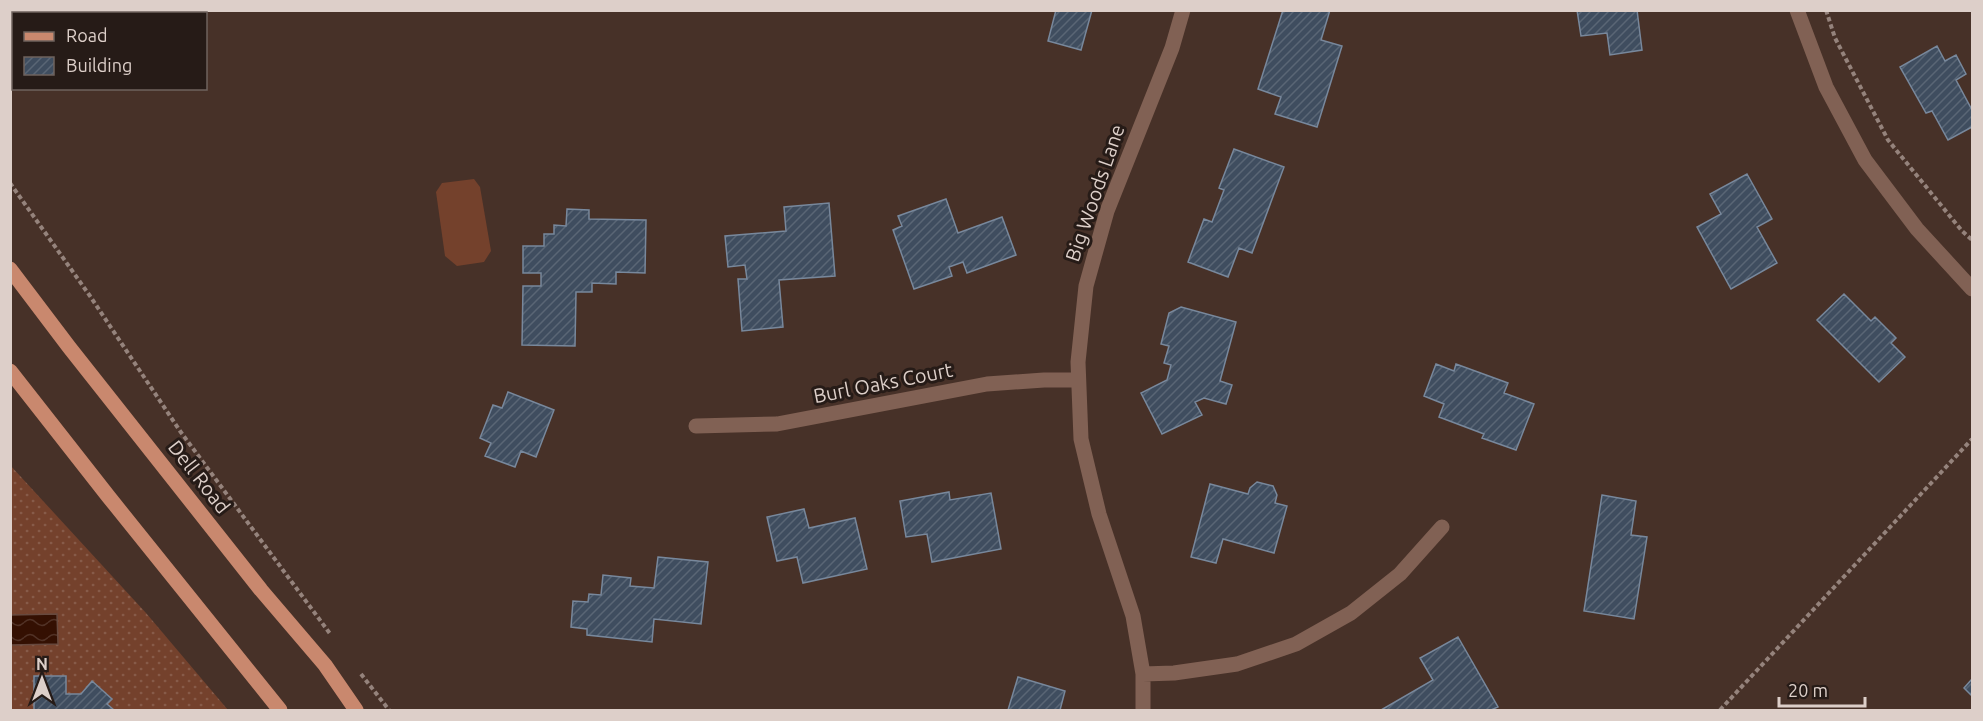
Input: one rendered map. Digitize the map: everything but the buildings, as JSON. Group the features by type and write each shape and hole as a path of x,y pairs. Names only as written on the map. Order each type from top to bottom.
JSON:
{"main road":[{"name":"Dell Road","path":"10,269 254,580 325,665 356,711"},
{"path":"10,371 280,711"}],"street":[{"name":"Big Woods Lane","path":"1143,711 1143,674 1133,616 1099,514 1081,439 1078,362 1086,286 1107,211 1172,48 1183,10"},
{"path":"1797,10 1826,87 1865,160 1917,229 1972,289"},
{"name":"Burl Oaks Court","path":"696,426 777,424 987,384 1078,380"},
{"path":"1143,674 1174,673 1237,664 1296,644 1351,612 1400,574 1442,527"}],"path":[{"path":"1826,10 1835,38 1888,140 1962,231 1972,240"},
{"path":"10,183 90,296 180,431 334,639"},
{"path":"1720,711 1972,439"},
{"path":"355,666 389,711"}],"shaded area":[{"path":"474,179 480,187 491,251 484,262 457,266 445,256 436,192 442,183"},
{"path":"10,465 146,613 228,710 11,710"}],"water":[{"path":"57,614 58,644 11,645 11,615"}]}
